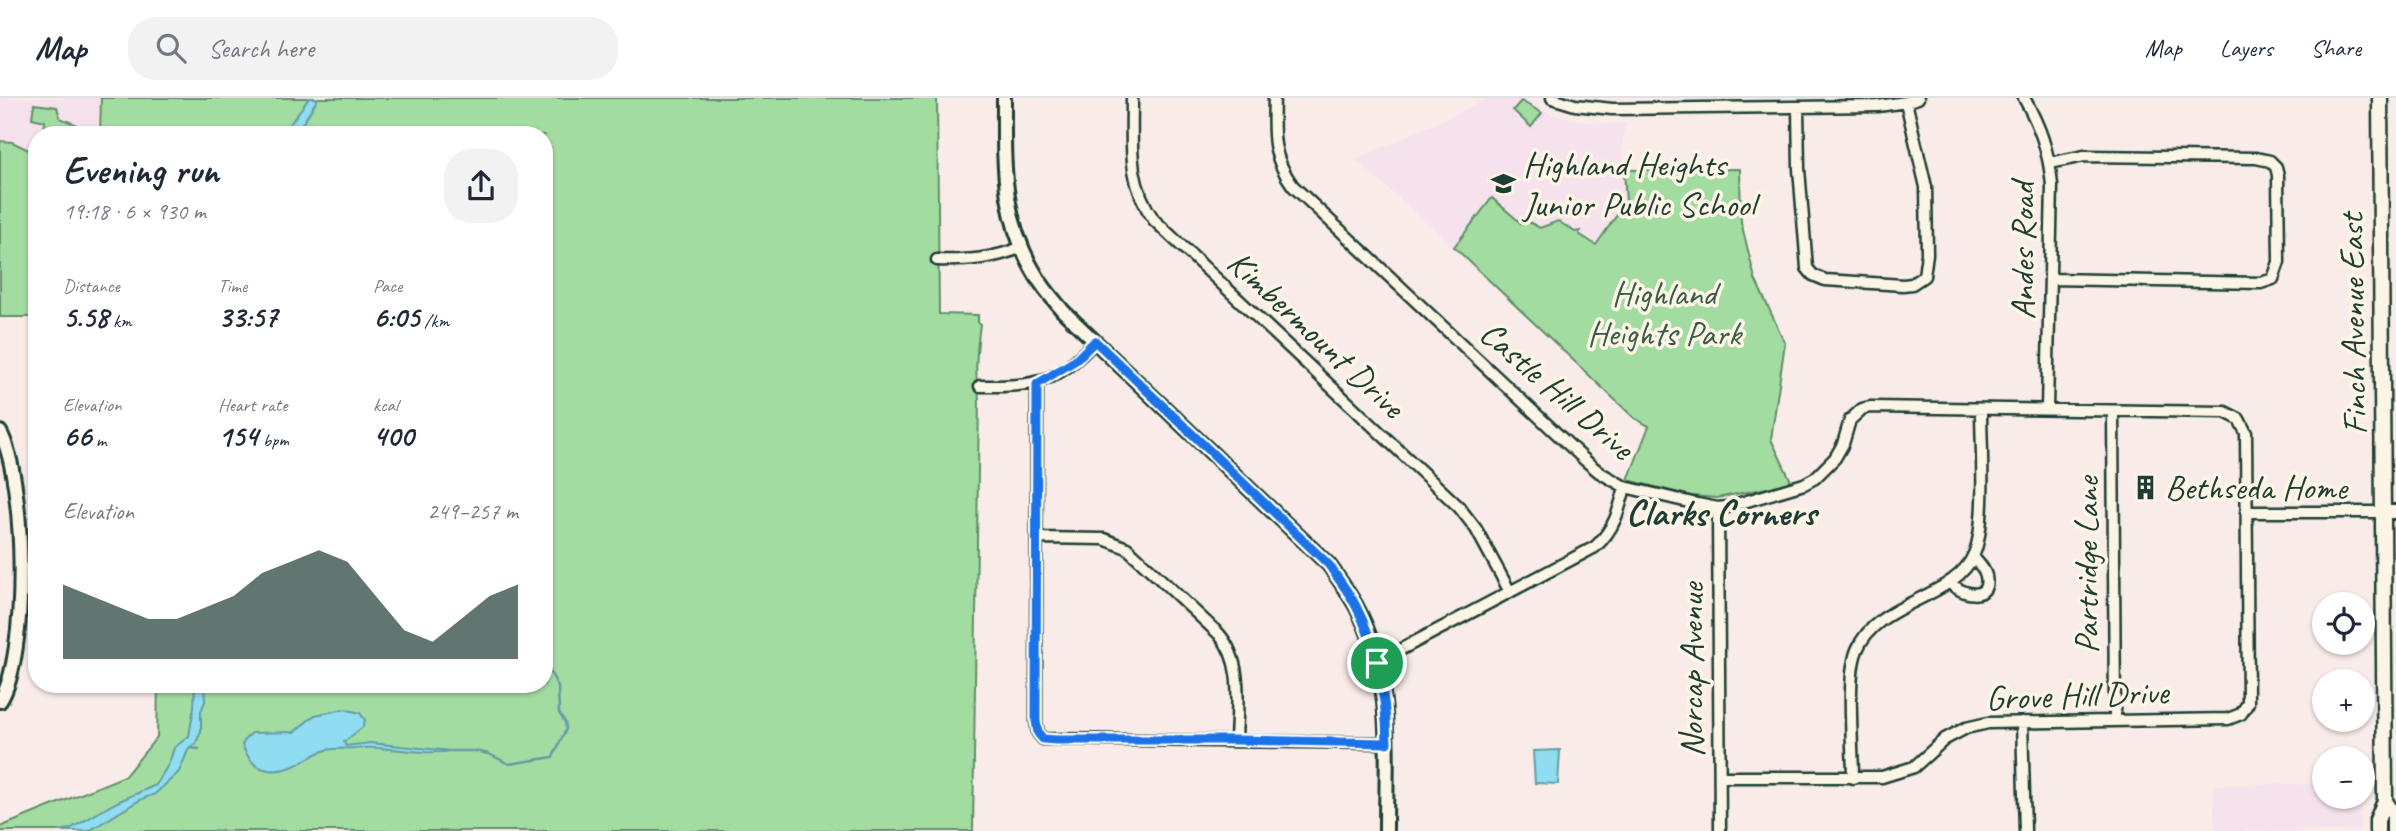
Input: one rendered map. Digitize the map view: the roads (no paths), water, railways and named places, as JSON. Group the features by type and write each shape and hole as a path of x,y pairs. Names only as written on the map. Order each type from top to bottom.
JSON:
{"main road":[{"name":"Finch Avenue East","path":"2377,831 2377,820 2385,802 2390,512 2381,98"},
{"name":"Finch Avenue East","path":"2385,802 2394,815 2394,831"}],"street":[{"path":"1004,98 1005,188 1022,247 1037,277 1063,311 1329,565 1356,606 1377,663 1386,703 1386,831"},
{"name":"Kimbermount Drive","path":"1132,98 1135,180 1139,196 1154,220 1459,507 1476,528 1510,592"},
{"name":"Castle Hill Drive","path":"1274,98 1274,148 1284,173 1293,186 1586,461 1625,487 1718,508 1804,484 1815,478 1835,458 1843,444 1850,420 1862,409 1870,407 2225,412 2239,419 2246,433 2246,512"},
{"path":"1552,98 1575,105 1612,109 1710,103 1798,108 1878,106 1906,103 1918,98"},
{"name":"Andes Road","path":"2024,98 2039,124 2050,163 2052,185 2047,410"},
{"path":"1798,108 1799,169 1807,268 1813,275 1825,279 1903,285 1912,284 1924,276 1927,254 1926,187 1906,103"},
{"path":"2050,163 2084,156 2256,158 2270,161 2276,167 2279,189 2279,262 2273,279 2261,283 2051,279"},
{"path":"937,260 966,261 1004,255 1022,247"},
{"path":"980,386 1037,384 1076,360 1095,341"},
{"path":"1037,384 1036,721 1038,733 1043,739 1387,743"},
{"path":"1853,778 1852,673 1856,651 1878,621 1949,582 1973,557 1981,527 1981,410"},
{"name":"Partridge Lane","path":"2113,411 2115,719"},
{"path":"0,432 8,449 11,465 19,530 20,570 12,674 0,701"},
{"path":"1377,663 1586,553 1602,541 1613,526 1625,487"},
{"name":"Norcap Avenue","path":"1718,508 1720,831"},
{"path":"2246,512 2390,512"},
{"name":"Grove Hill Drive","path":"1720,778 1882,777 1914,767 1945,739 1966,728 1988,723 2228,719 2241,714 2248,703 2246,512"},
{"path":"1037,538 1104,539 1127,548 1219,634 1235,660 1236,740"},
{"path":"1949,582 1963,593 1974,595 1982,591 1987,583 1986,573 1973,557"},
{"path":"2022,722 2025,831"}],"water":[{"path":"309,98 318,98 300,126 289,126"},
{"path":"195,693 205,693 201,731 196,743 189,748 179,772 155,794 140,800 89,831 58,831 70,829 117,802 156,785 174,748 189,736"},
{"path":"344,709 360,713 365,720 363,727 344,742 346,746 370,743 451,751 333,749 318,753 287,769 268,770 255,764 242,745 252,733 294,732 315,715"},
{"path":"1560,750 1558,784 1535,783 1533,751"}],"waterway":[{"path":"451,751 489,754 509,764 553,757 566,729 559,713 558,687 553,677"},
{"path":"189,748 199,749"}],"place":[{"name":"Highland Heights Junior Public School","path":"1503,184"},
{"name":"Bethseda Home","path":"2145,487"}],"district":[{"name":"Clarks Corners","path":"1721,512"}],"park label":[{"name":"Highland Heights Park","path":"1664,313"}]}
